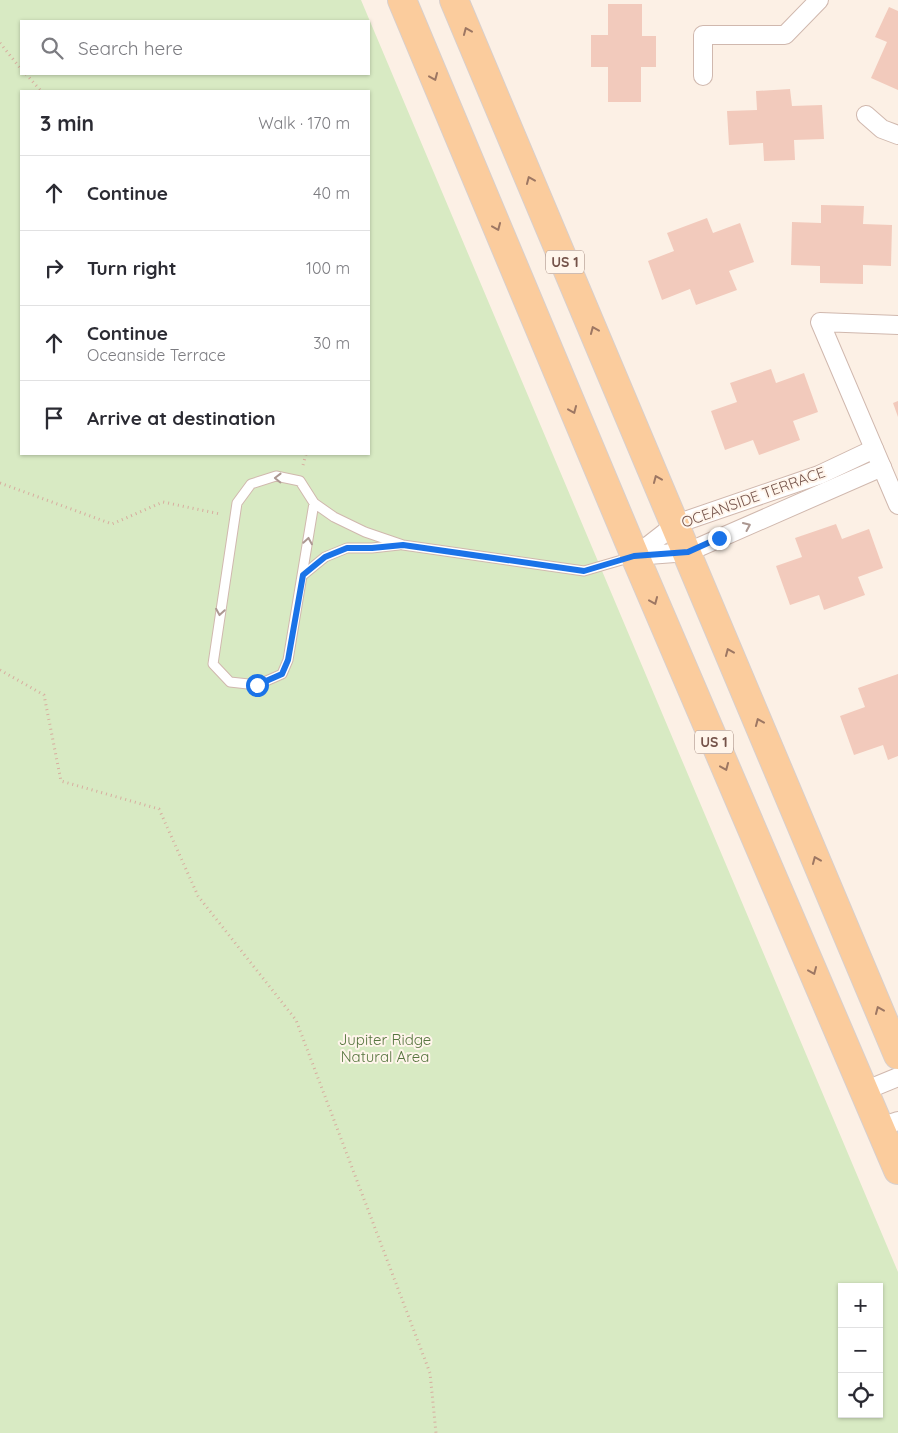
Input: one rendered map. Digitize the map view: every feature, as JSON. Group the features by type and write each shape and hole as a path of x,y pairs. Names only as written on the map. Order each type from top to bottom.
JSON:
{"main road":[{"name":"US 1","path":"402,0 634,556 864,1091 889,1124 898,1170"},
{"name":"US 1","path":"454,0 688,552 898,1055"}],"street":[{"path":"703,76 703,35 785,34 820,0"},
{"path":"866,115 882,129 898,135"},
{"path":"898,324 820,322 898,505"},
{"name":"OCEANSIDE TERRACE","path":"634,556 676,524 819,475 874,449"},
{"name":"OCEANSIDE TERRACE","path":"634,556 688,552 882,467"},
{"path":"864,1091 898,1077"}],"lane":[{"path":"314,503 288,660 282,674 257,685 230,682 212,664 237,503 251,484 276,476 300,481 314,503 334,518 365,532 403,545 584,571 634,556"},
{"path":"303,575 325,557 347,548 403,545"}],"path":[{"path":"0,44 20,67"},
{"path":"27,75 39,90"},
{"path":"0,483 112,524 164,502 235,517"},
{"path":"0,670 44,695 61,781 159,809 198,896 296,1020 430,1373 436,1433"}],"green space":[{"name":"Jupiter Ridge Natural Area","path":"0,0 361,0 369,20 20,20 20,75 370,75 370,21 898,1272 898,1433 0,1433"}],"building":[{"path":"608,4 642,4 642,36 656,36 656,67 641,67 641,102 608,102 608,67 591,67 591,35 608,35"},
{"path":"889,7 898,11 898,90 871,78 887,42 875,37"},
{"path":"790,89 792,106 822,105 824,139 794,140 795,160 764,161 763,143 729,145 727,111 757,110 756,91"},
{"path":"821,205 864,206 863,224 892,225 891,266 863,265 863,284 820,283 820,266 791,265 792,222 821,223"},
{"path":"707,218 713,233 740,223 754,262 729,271 737,290 696,305 690,289 662,300 648,261 674,251 667,233"},
{"path":"771,369 776,383 804,373 818,412 793,421 800,440 759,455 753,440 725,450 711,411 737,402 730,383"},
{"path":"898,401 898,417 893,403"},
{"path":"836,524 842,539 869,529 883,568 858,577 865,595 824,610 819,595 790,605 776,566 802,557 795,538"},
{"path":"898,674 898,756 888,760 883,745 854,755 840,716 865,707 858,688"}],"route":[{"path":"257,685 282,674 288,660 303,575 325,557 347,548 403,545 584,571 634,556 688,552 719,538"}]}
